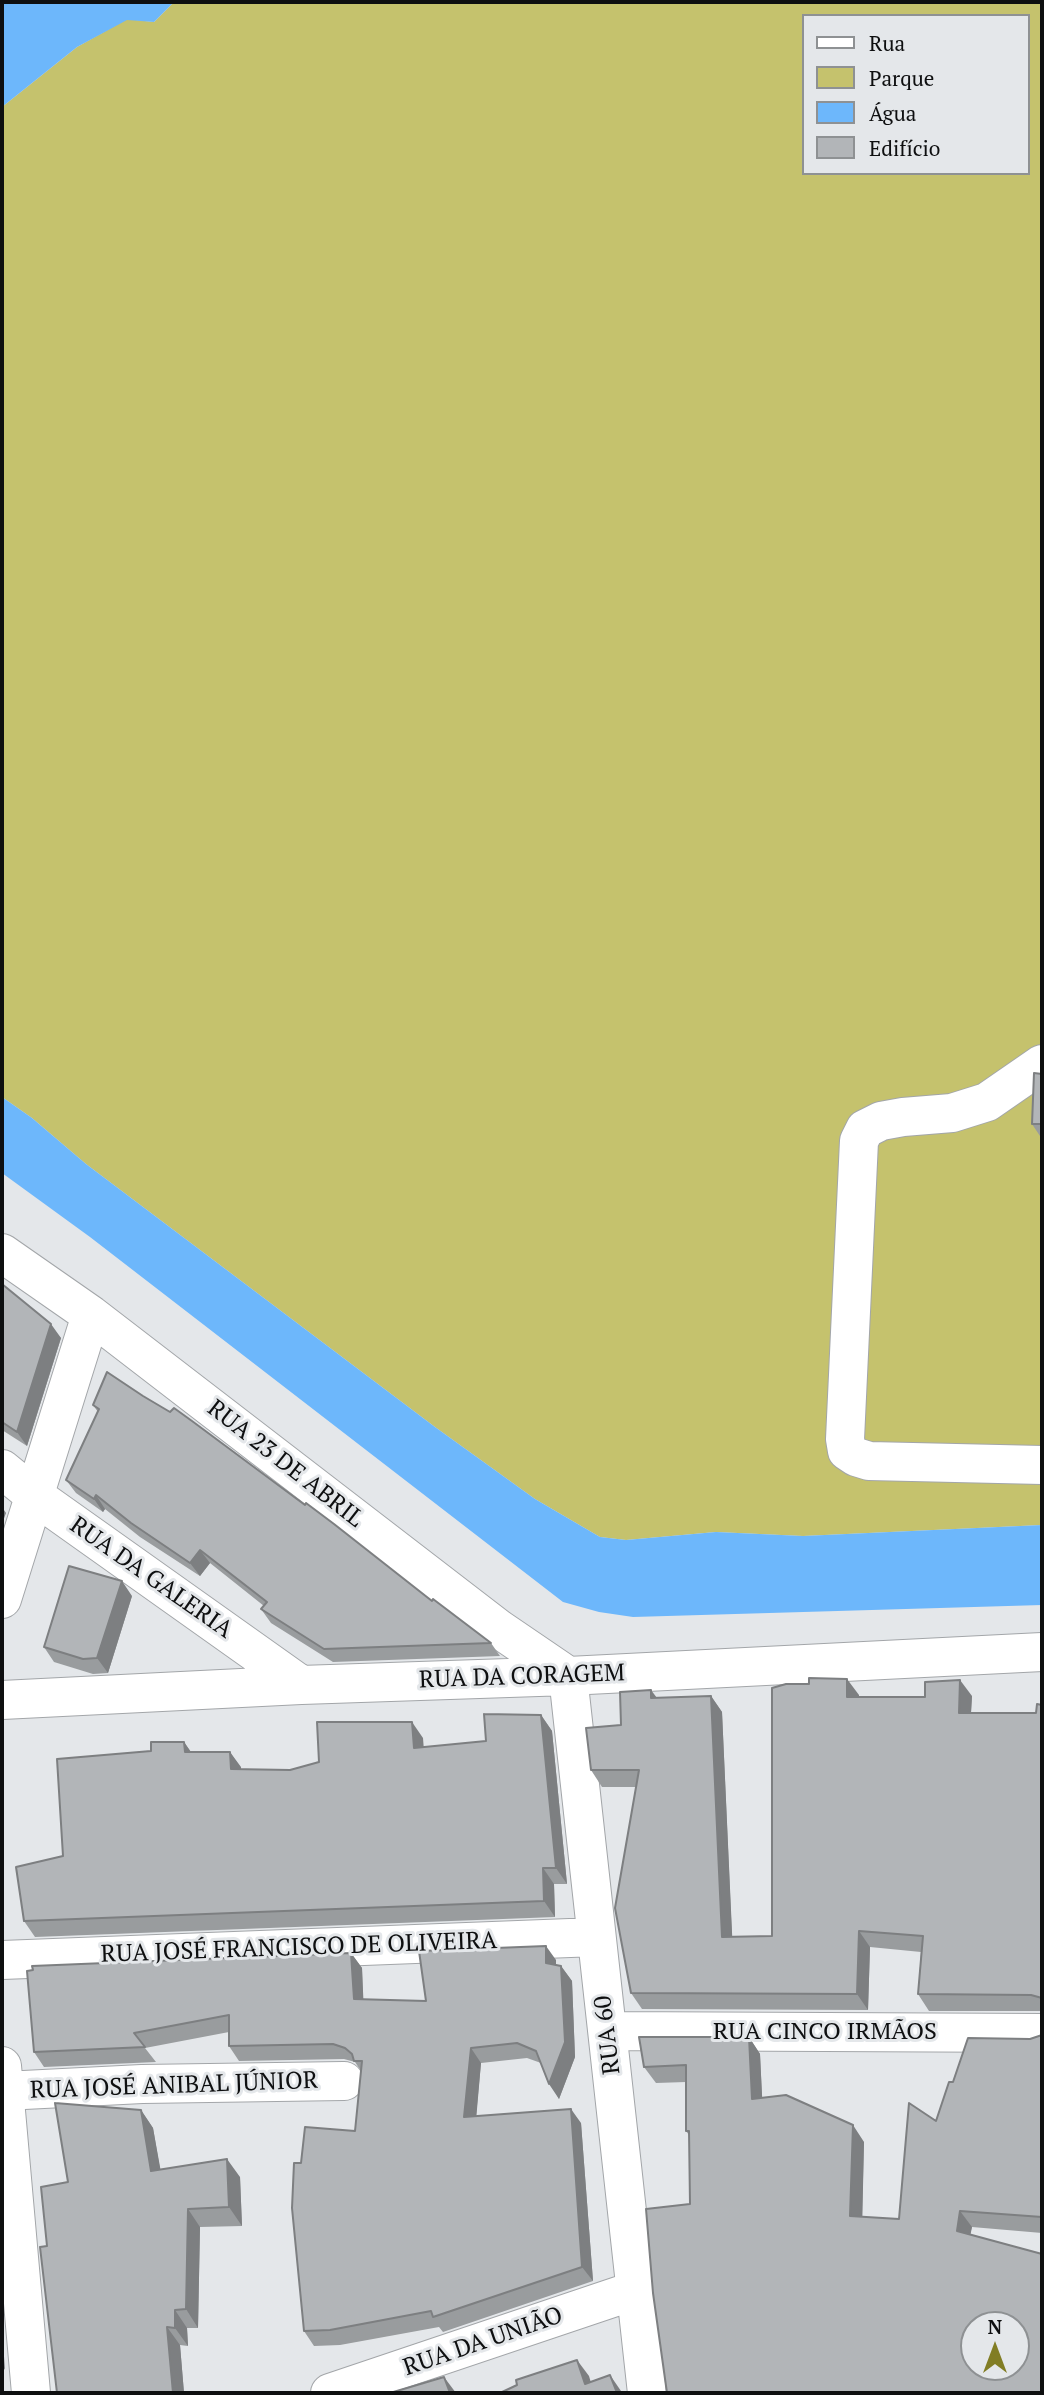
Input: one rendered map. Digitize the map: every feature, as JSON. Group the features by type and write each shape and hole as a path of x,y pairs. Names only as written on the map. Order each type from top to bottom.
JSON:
{"street":[{"path":"1042,1064 987,1102 952,1113 903,1116 881,1121 866,1129 859,1141 845,1439 847,1451 869,1461 1042,1465"},
{"name":"RUA 23 DE ABRIL","path":"2,1253 91,1315 499,1629 569,1676"},
{"path":"2,1599 91,1315"},
{"name":"RUA DA GALERIA","path":"2,1469 35,1496 301,1685"},
{"name":"RUA DA CORAGEM","path":"2,1700 301,1685 569,1676 1042,1652"},
{"name":"RUA 60","path":"569,1676 647,2393"},
{"name":"RUA JOSÉ FRANCISCO DE OLIVEIRA","path":"2,1960 596,1937"},
{"name":"RUA CINCO IRMÃOS","path":"607,2031 1042,2033"},
{"path":"3,2079 31,2393"},
{"name":"RUA JOSÉ ANIBAL JÚNIOR","path":"3,2079 142,2084 344,2081"},
{"name":"RUA DA UNIÃO","path":"330,2393 636,2290"}],"green space":[{"path":"174,2 1042,2 1042,1525 803,1536 716,1532 626,1540 600,1537 535,1499 435,1427 86,1164 32,1118 2,1097 2,107 77,47 127,19 154,22"}],"water":[{"path":"2,2 174,2 154,22 127,20 77,47 2,107"},
{"path":"2,1097 32,1118 86,1164 435,1427 535,1499 600,1537 626,1540 716,1532 803,1536 1042,1525 1042,1605 633,1617 599,1612 563,1602 90,1237 2,1173"}],"building":[{"path":"1034,1073 1042,1074 1042,1124 1032,1124"},
{"path":"2,1284 51,1324 17,1432 2,1422"},
{"path":"107,1372 170,1412 174,1408 305,1505 306,1503 432,1601 433,1599 491,1643 324,1649 261,1609 267,1602 200,1550 190,1563 131,1523 96,1495 94,1499 66,1480 99,1409 93,1405"},
{"path":"69,1566 122,1581 97,1658 83,1659 44,1647"},
{"path":"809,1678 847,1679 847,1697 925,1697 925,1682 960,1680 959,1713 1036,1713 1037,1704 1042,1705 1042,1998 1031,1995 918,1994 923,1936 859,1931 857,1994 631,1993 615,1908 639,1770 591,1770 586,1728 621,1725 620,1692 651,1690 651,1698 711,1696 722,1937 772,1936 772,1688 786,1684 809,1684"},
{"path":"484,1714 541,1715 556,1868 543,1868 544,1901 24,1921 16,1867 63,1856 57,1759 151,1751 151,1742 184,1742 185,1752 230,1752 231,1769 290,1770 319,1762 317,1722 412,1722 414,1748 486,1741"},
{"path":"546,1946 546,1963 561,1966 565,2042 549,2084 536,2051 517,2043 471,2048 464,2117 571,2109 582,2267 433,2317 431,2311 330,2330 304,2331 292,2208 294,2163 301,2163 305,2127 355,2131 362,2061 354,2061 352,2054 345,2048 333,2044 229,2046 229,2015 134,2033 145,2047 34,2052 27,1971 33,1970 32,1966 351,1953 354,1999 426,2001 419,1951"},
{"path":"1042,2035 1042,2217 960,2211 957,2231 1042,2254 1042,2393 667,2393 653,2293 646,2209 690,2204 686,2065 644,2067 639,2037 749,2037 752,2099 786,2095 853,2125 850,2216 899,2219 909,2103 936,2121 968,2038 1030,2039"},
{"path":"55,2103 141,2110 151,2171 227,2159 229,2207 188,2209 186,2309 175,2310 175,2328 167,2327 173,2393 57,2393 40,2247 47,2246 41,2187 68,2182"},
{"path":"577,2360 585,2384 610,2375 617,2393 500,2393 517,2385 516,2380"},
{"path":"444,2377 450,2393 390,2393"}]}
